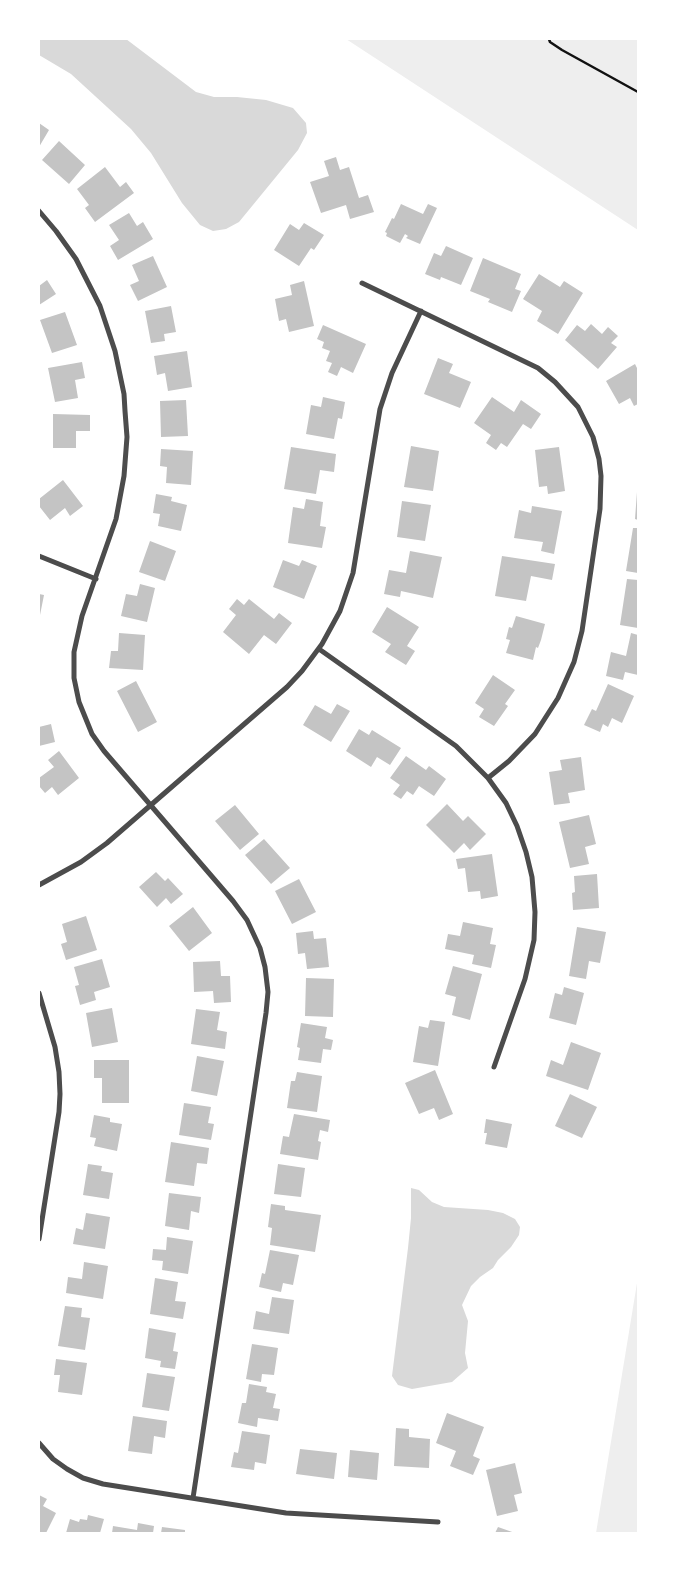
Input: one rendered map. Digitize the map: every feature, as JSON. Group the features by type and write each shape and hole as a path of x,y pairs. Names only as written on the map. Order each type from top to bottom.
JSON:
{"street":[{"path":"39,211 56,231 76,260 100,306 116,351 124,394 127,437 124,476 116,519 82,616 74,652 74,678 79,702 92,734 100,746 151,804 247,920 260,948 265,967 268,992 265,1023 193,1498"},
{"path":"362,283 522,359 551,378 571,398 583,417 593,437 600,464 602,493 600,509 582,631 574,662 558,698 535,734 509,761 488,778"},
{"path":"39,885 81,862 107,843 287,687 302,672 319,649 340,611 353,573 380,409 392,373 421,311"},
{"path":"39,556 96,580"},
{"path":"319,649 456,746 488,778 506,804 520,834 532,877 535,912 534,940 528,967 494,1067"},
{"path":"39,992 55,1047 60,1094 59,1112 39,1239"},
{"path":"39,1442 50,1456 63,1466 89,1481 107,1485 303,1514 438,1522"}],"path":[{"path":"549,39 550,42 562,50 638,92"}],"shaded area":[{"path":"39,39 126,39 196,92 214,97 266,100 293,108 306,123 307,133 298,150 239,222 226,229 213,231 200,225 182,203 151,153 131,129 71,74 39,55"},
{"path":"346,39 638,39 638,230"},
{"path":"411,1188 419,1190 432,1202 444,1207 503,1213 515,1219 520,1227 519,1235 511,1247 493,1268 471,1286 462,1305 468,1321 465,1353 468,1368 452,1382 412,1389 398,1385 392,1376 408,1248"},
{"path":"638,1277 638,1533 596,1533"}],"building":[{"path":"39,123 49,130 39,147"},
{"path":"59,141 85,165 69,184 42,160"},
{"path":"336,157 340,170 349,167 359,198 368,195 374,212 350,219 346,205 321,213 310,182 329,176 324,161"},
{"path":"105,167 120,187 126,182 134,193 95,222 85,208 89,205 77,189"},
{"path":"401,204 423,214 428,204 437,208 420,244 406,238 408,236 405,234 400,243 386,236 387,233 385,232"},
{"path":"129,213 137,226 143,222 153,239 118,260 110,246 119,240 109,225"},
{"path":"304,223 324,235 314,250 311,248 299,266 274,250 290,224 299,230"},
{"path":"446,246 473,258 461,285 441,277 440,280 425,274 434,253 441,256"},
{"path":"153,256 167,287 138,301 130,285 139,281 132,265"},
{"path":"483,258 521,274 515,289 521,291 512,312 488,302 490,299 470,291"},
{"path":"539,274 560,287 564,281 583,293 558,334 537,321 542,311 523,299"},
{"path":"47,280 56,294 39,305 39,286"},
{"path":"304,281 314,326 289,332 286,319 279,321 275,299 292,295 290,285"},
{"path":"171,306 176,332 164,334 165,341 151,343 145,311"},
{"path":"65,312 77,345 52,353 40,320"},
{"path":"591,324 602,334 608,327 618,336 611,343 617,347 598,369 565,340 577,325 585,331"},
{"path":"323,325 366,344 353,373 341,367 337,376 328,372 332,363 326,361 330,351 322,348 324,342 317,339"},
{"path":"187,351 192,387 168,391 165,373 157,375 154,356"},
{"path":"438,358 453,364 449,373 471,382 460,408 424,394"},
{"path":"82,362 85,378 75,380 78,398 55,402 48,368"},
{"path":"635,364 638,370 638,404 634,406 630,398 619,404 606,381"},
{"path":"323,397 345,402 342,419 338,418 334,439 306,434 311,405 321,407"},
{"path":"492,397 514,412 521,400 541,414 531,429 523,424 507,447 501,443 496,450 486,443 491,435 474,423"},
{"path":"186,400 188,436 161,437 160,401"},
{"path":"53,414 90,415 90,431 76,431 76,448 53,448"},
{"path":"411,446 439,451 433,491 404,487"},
{"path":"291,447 336,454 334,472 320,470 316,494 284,489"},
{"path":"559,447 565,491 548,494 547,486 539,487 535,450"},
{"path":"161,449 193,451 191,485 166,483 167,467 160,466"},
{"path":"63,480 83,506 70,516 65,508 50,520 39,506 39,499"},
{"path":"638,492 638,520 635,519"},
{"path":"156,494 172,497 171,501 187,505 181,531 158,526 160,514 153,513"},
{"path":"306,499 323,502 320,526 326,527 322,548 288,543 293,507 304,509"},
{"path":"402,501 431,505 425,541 397,537"},
{"path":"532,506 562,511 554,554 541,551 543,542 514,538 519,510 531,513"},
{"path":"633,528 638,528 638,573 626,571"},
{"path":"150,541 176,551 165,581 139,572"},
{"path":"410,551 442,557 433,598 401,591 400,597 384,594 389,570 406,573"},
{"path":"502,556 555,564 552,580 531,576 526,601 495,596"},
{"path":"283,560 299,566 302,560 317,566 304,599 273,587"},
{"path":"627,579 638,580 638,628 620,625"},
{"path":"140,584 155,588 147,622 121,616 126,594 137,596"},
{"path":"39,594 44,595 40,615 39,615"},
{"path":"237,599 244,605 249,599 274,619 279,613 292,623 276,644 264,635 249,654 223,632 236,615 229,609"},
{"path":"387,607 419,627 407,646 415,651 406,665 385,652 391,644 372,632"},
{"path":"516,616 545,624 533,660 506,653 510,640 506,639 509,627 512,628"},
{"path":"119,633 145,635 143,670 109,668 111,651 118,651"},
{"path":"631,633 638,635 638,675 625,672 623,680 606,676 611,652 626,656"},
{"path":"493,675 515,690 505,704 508,706 494,726 479,717 484,709 475,703"},
{"path":"136,681 157,722 138,732 117,691"},
{"path":"608,684 634,696 622,723 612,718 608,727 603,724 600,732 584,725 592,709 596,711"},
{"path":"337,704 350,711 331,742 303,725 315,705 331,714"},
{"path":"51,724 55,742 39,746 39,727"},
{"path":"359,729 369,735 372,730 401,748 390,765 377,757 371,767 346,751"},
{"path":"59,751 79,778 58,795 52,787 45,793 39,786 39,778 54,767 48,760"},
{"path":"406,756 426,770 429,766 446,779 434,796 419,786 413,795 407,791 401,799 393,794 400,785 390,778"},
{"path":"581,757 585,790 568,793 570,803 554,805 549,772 562,770 560,760"},
{"path":"447,804 463,821 468,816 486,834 470,850 464,843 454,853 426,825"},
{"path":"235,805 259,834 240,850 215,821"},
{"path":"589,815 596,844 585,847 589,864 570,868 559,822"},
{"path":"264,839 290,868 271,884 245,855"},
{"path":"492,854 498,896 481,899 480,891 468,892 465,868 458,869 456,859"},
{"path":"156,872 165,881 168,878 183,894 171,904 166,898 157,907 139,887"},
{"path":"597,874 599,908 573,910 574,876"},
{"path":"299,879 316,912 292,924 275,891"},
{"path":"193,907 212,933 189,951 169,926"},
{"path":"86,916 97,950 66,960 61,944 67,942 62,924"},
{"path":"463,922 493,928 490,944 496,945 491,968 472,964 474,955 445,949 448,934 460,936"},
{"path":"577,927 606,932 600,963 589,961 586,979 569,976"},
{"path":"313,931 314,939 326,938 329,967 307,969 305,953 298,954 296,933"},
{"path":"102,959 110,987 94,992 96,1000 80,1005 75,986 79,985 74,967"},
{"path":"220,961 221,976 230,976 231,1002 214,1003 213,991 194,992 193,962"},
{"path":"453,966 482,974 470,1020 452,1015 456,997 445,994"},
{"path":"306,978 334,979 333,1017 305,1016"},
{"path":"564,987 584,993 576,1025 549,1018 555,993 562,995"},
{"path":"112,1008 118,1042 92,1047 86,1013"},
{"path":"196,1009 220,1012 217,1030 227,1032 225,1049 191,1044"},
{"path":"430,1020 445,1022 438,1066 413,1062 419,1026 428,1028"},
{"path":"301,1023 327,1027 325,1038 333,1040 331,1050 323,1049 321,1063 298,1060 300,1048 297,1047"},
{"path":"571,1042 601,1053 588,1090 546,1076 551,1060 563,1065"},
{"path":"197,1056 224,1061 217,1096 191,1091"},
{"path":"94,1060 129,1060 129,1103 102,1103 102,1078 94,1078"},
{"path":"435,1070 453,1114 439,1120 434,1108 419,1114 405,1083"},
{"path":"297,1072 322,1076 317,1112 287,1108 291,1081 295,1081"},
{"path":"570,1094 597,1107 582,1138 555,1126"},
{"path":"184,1103 211,1107 208,1123 214,1124 211,1140 179,1135"},
{"path":"294,1114 330,1120 328,1132 320,1130 318,1141 321,1142 318,1160 280,1154 283,1136 289,1137"},
{"path":"94,1115 110,1118 110,1122 122,1124 117,1151 94,1146 96,1138 90,1137"},
{"path":"486,1119 512,1124 507,1148 485,1144 487,1133 484,1133"},
{"path":"171,1142 209,1148 207,1164 197,1163 194,1186 165,1182"},
{"path":"88,1164 102,1166 101,1171 113,1173 109,1199 83,1195"},
{"path":"278,1164 305,1168 301,1197 274,1194"},
{"path":"169,1193 201,1197 199,1213 191,1211 189,1230 165,1226"},
{"path":"271,1204 285,1206 285,1210 321,1215 315,1252 270,1245 272,1228 268,1227"},
{"path":"86,1213 110,1217 105,1249 73,1244 76,1228 83,1230"},
{"path":"167,1237 193,1241 188,1274 162,1270 163,1261 152,1260 153,1249 166,1250"},
{"path":"270,1250 299,1255 293,1285 283,1283 281,1292 259,1287 262,1273 265,1274"},
{"path":"84,1262 108,1266 103,1299 66,1293 68,1277 82,1279"},
{"path":"155,1278 178,1282 175,1301 186,1302 183,1319 150,1314"},
{"path":"272,1297 294,1300 289,1334 253,1329 256,1311 269,1314"},
{"path":"65,1306 82,1308 81,1317 90,1318 85,1350 58,1346"},
{"path":"149,1328 176,1333 173,1351 178,1352 175,1369 160,1367 161,1361 145,1358"},
{"path":"252,1344 278,1348 274,1375 262,1374 261,1382 246,1379"},
{"path":"56,1359 87,1363 82,1395 58,1392 60,1375 54,1375"},
{"path":"147,1373 175,1377 169,1411 142,1407"},
{"path":"249,1384 267,1387 266,1392 276,1394 273,1408 280,1409 278,1421 258,1418 257,1427 238,1423 242,1403 246,1403"},
{"path":"447,1413 484,1427 473,1456 480,1459 473,1475 450,1466 456,1451 436,1443"},
{"path":"133,1416 167,1421 165,1438 154,1436 152,1454 128,1451"},
{"path":"396,1428 409,1429 409,1437 430,1439 429,1468 394,1466"},
{"path":"242,1431 270,1435 266,1464 255,1462 254,1470 231,1467 234,1452 238,1453"},
{"path":"300,1449 337,1453 334,1479 296,1474"},
{"path":"350,1450 379,1453 377,1480 348,1477"},
{"path":"515,1463 522,1493 514,1495 518,1511 497,1516 486,1470"},
{"path":"39,1495 47,1499 43,1506 56,1513 46,1533 39,1533"},
{"path":"88,1515 104,1519 100,1533 66,1533 70,1519 79,1522 80,1519 87,1520"},
{"path":"138,1523 154,1526 153,1533 112,1533 113,1526 137,1530"},
{"path":"162,1527 185,1530 185,1533 161,1533"},
{"path":"498,1527 515,1533 495,1533"}]}
